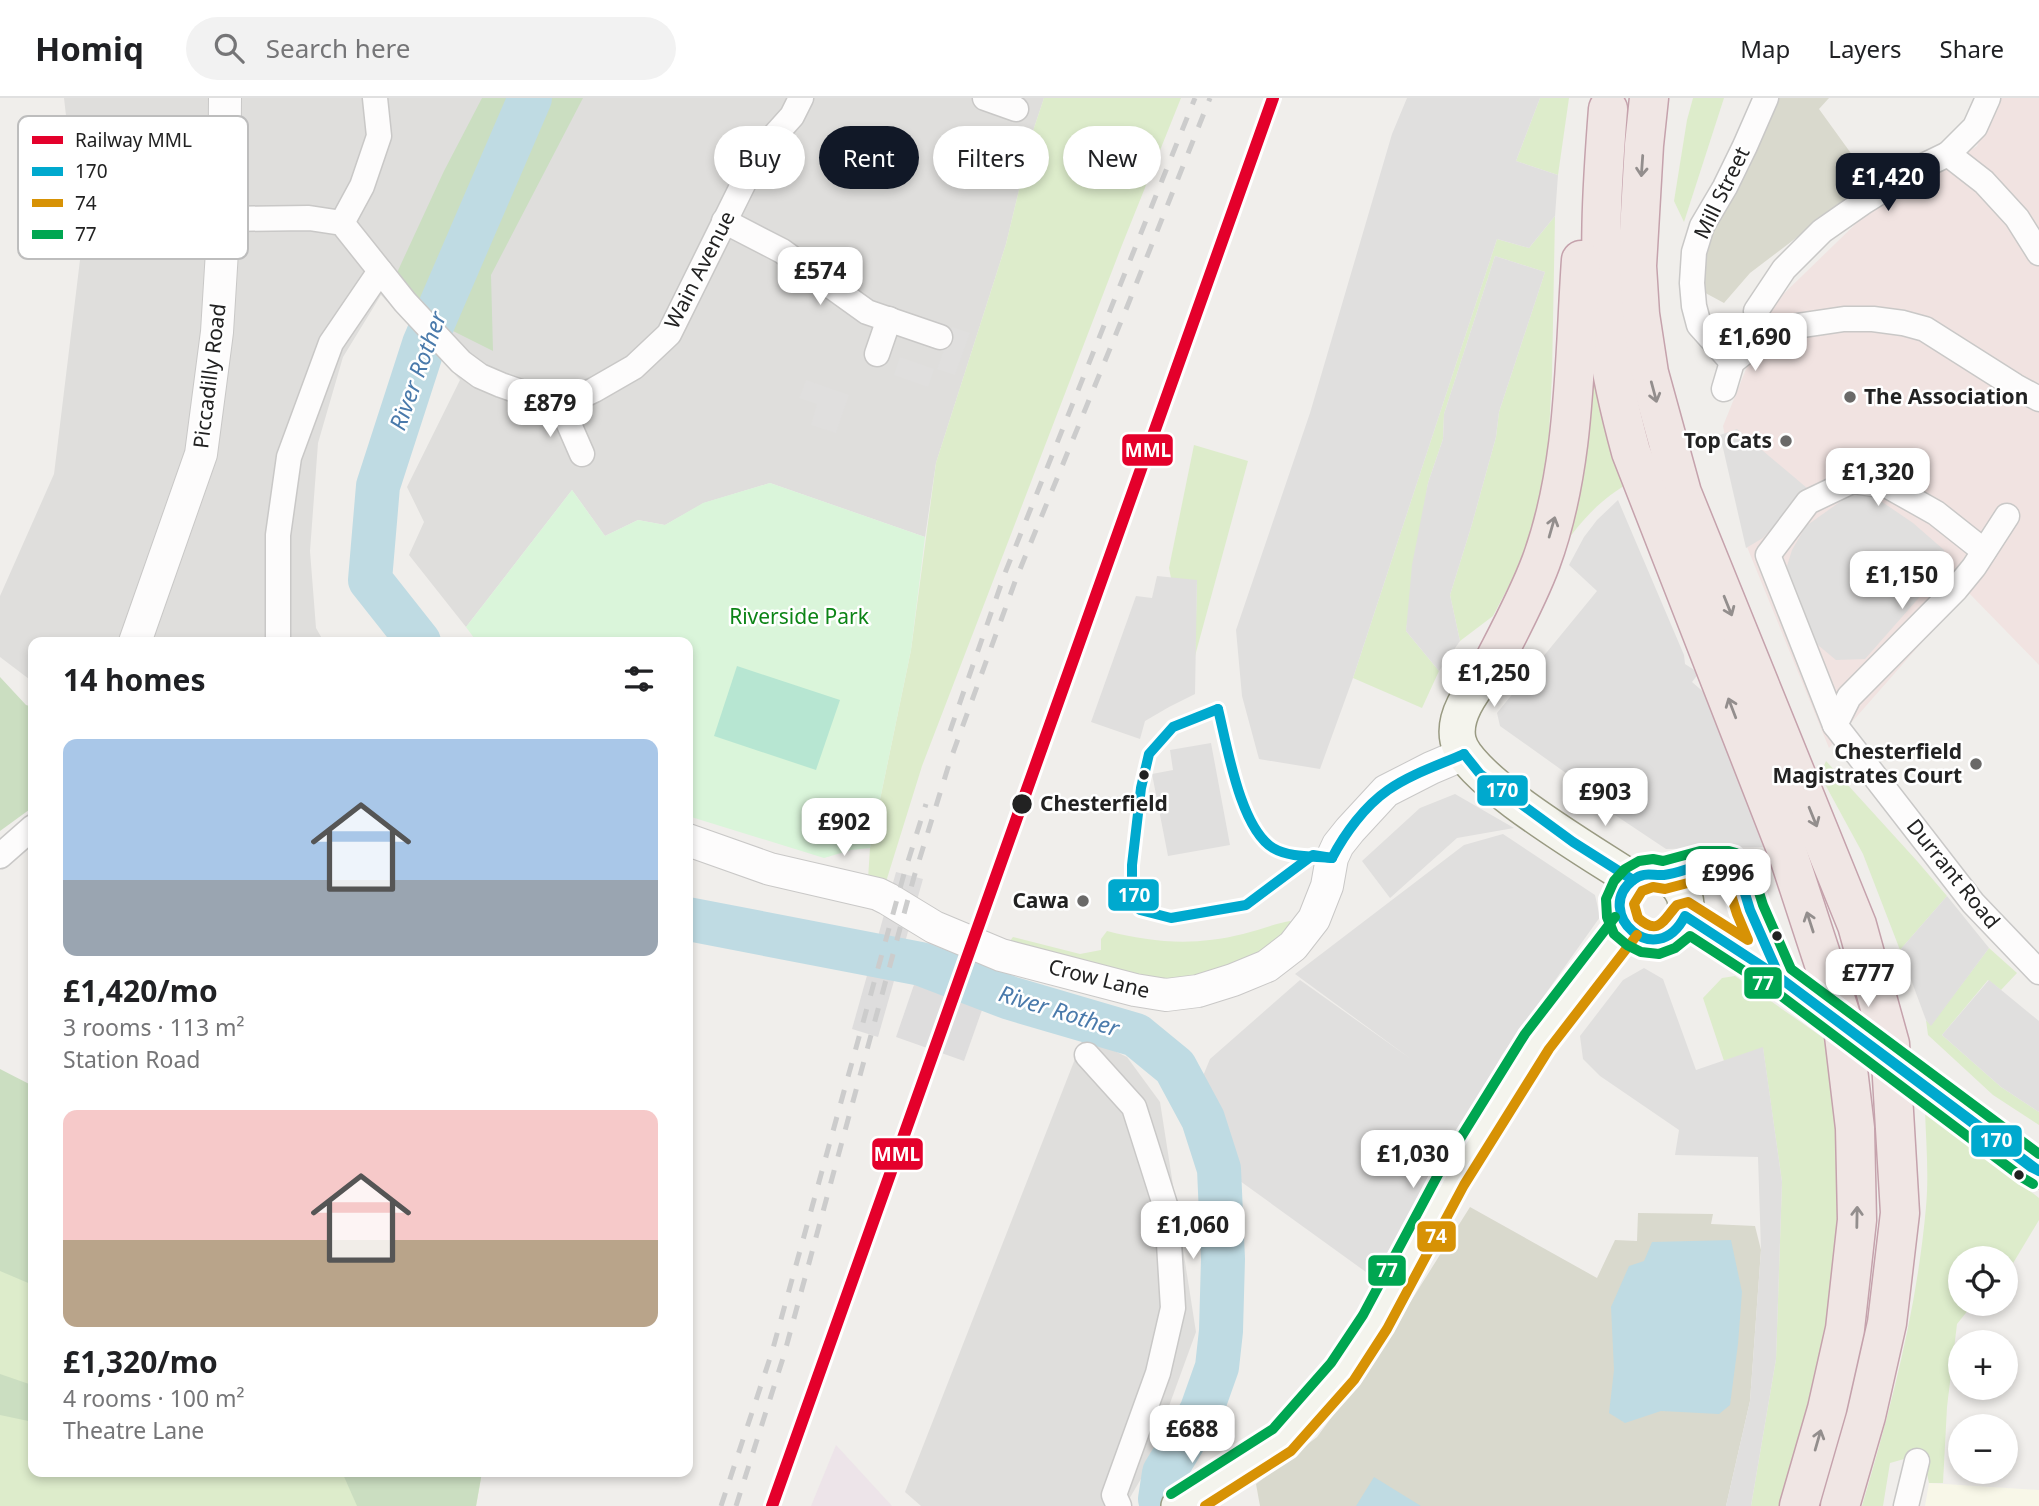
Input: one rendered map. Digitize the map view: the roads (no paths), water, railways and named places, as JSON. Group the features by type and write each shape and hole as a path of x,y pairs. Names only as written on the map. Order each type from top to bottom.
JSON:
{"highway":[{"path":"1649,98 1640,194 1637,266 1648,373 1682,493 1857,925 1891,1044 1900,1213 1887,1324 1866,1416 1840,1506"},
{"path":"1493,663 1541,562 1558,505 1571,413 1588,186 1609,104"},
{"path":"1609,104 1602,187 1602,291 1606,339 1619,409 1631,452 1788,855 1842,1019 1855,1128 1857,1220 1845,1329 1800,1506"}],"main road":[{"path":"1493,663 1468,698 1459,718 1457,739 1472,764 1555,829 1648,878 1674,881 1682,891 1686,903 1685,916 1679,928 1657,940 1634,934 1626,926 1621,914 1620,902 1625,889 1648,878"},
{"path":"1685,916 1780,978 2039,1171"},
{"path":"1184,1503 1282,1440 1342,1372 1376,1322 1452,1178 1537,1041 1626,926"}],"street":[{"name":"Piccadilly Road","path":"225,98 225,116"},
{"path":"342,223 362,186 379,136 376,98"},
{"name":"Wain Avenue","path":"561,405 634,367 669,334 758,154 792,116 801,98"},
{"path":"985,98 1016,109"},
{"name":"Mill Street","path":"1732,362 1699,325 1692,283 1694,252 1702,226 1740,157 1766,98"},
{"path":"1761,339 1756,311 1784,268 1822,231 1865,201 1915,170 1948,154 1975,127 1988,98"},
{"path":"1948,154 1984,182 2017,218 2039,253"},
{"path":"248,219 309,218 342,223 405,302 461,362 480,376 561,405 582,454"},
{"path":"724,221 782,251 867,312 940,337"},
{"name":"Piccadilly Road","path":"137,637 201,454 217,332 222,259"},
{"path":"278,637 278,535 289,457 331,343 380,271"},
{"path":"1724,389 1732,362 1761,339 1790,327 1844,319 1873,319 1926,329 2039,399"},
{"path":"877,354 889,320"},
{"name":"Durrant Road","path":"1983,551 1936,513 1888,486 1852,481 1808,502 1768,555 1835,725 1973,903 2039,972"},
{"path":"1835,725 1849,697 1956,589 2007,516"},
{"name":"Crow Lane","path":"693,842 770,869 878,894 934,927 1001,955 1077,976 1166,995 1198,991 1267,966 1293,946 1314,919 1327,886 1332,858 1338,845 1387,791 1430,768 1472,764"},
{"path":"0,856 28,831"},
{"path":"1648,878 1701,864 1728,865 1739,874 1750,910 1780,978"},
{"path":"1087,1055 1134,1107 1167,1211 1173,1308 1158,1373 1114,1495 1119,1506"},
{"path":"1906,1506 1917,1461"}],"water":[{"path":"1731,1240 1742,1292 1730,1405 1719,1414 1661,1411 1625,1423 1609,1413 1614,1370 1611,1307 1629,1266 1644,1261 1652,1242"},
{"path":"1374,1477 1421,1506 1356,1506"}],"waterway":[{"name":"River Rother","path":"415,637 370,580 378,486 424,344 530,98"},
{"name":"River Rother","path":"693,920 921,964 1010,998 1136,1035 1175,1067 1203,1119 1219,1169 1223,1259 1221,1331 1217,1367 1201,1412 1164,1473 1160,1499 1162,1506"}],"railway":[{"path":"950,731 1005,573 1195,98"},
{"path":"736,1506 784,1355 914,877 950,761 1016,579 1210,98"},
{"path":"721,1506 772,1352 904,874 926,804"}],"rail line":[{"name":"MML","path":"772,1506 1273,98"}],"place":[{"name":"The Association","path":"1850,397"},
{"name":"Top Cats","path":"1786,441"},
{"name":"Chesterfield Magistrates Court","path":"1976,764"},
{"name":"Chesterfield","path":"1022,804"},
{"name":"Cawa","path":"1083,901"}],"park label":[{"name":"Riverside Park","path":"799,617"}]}
